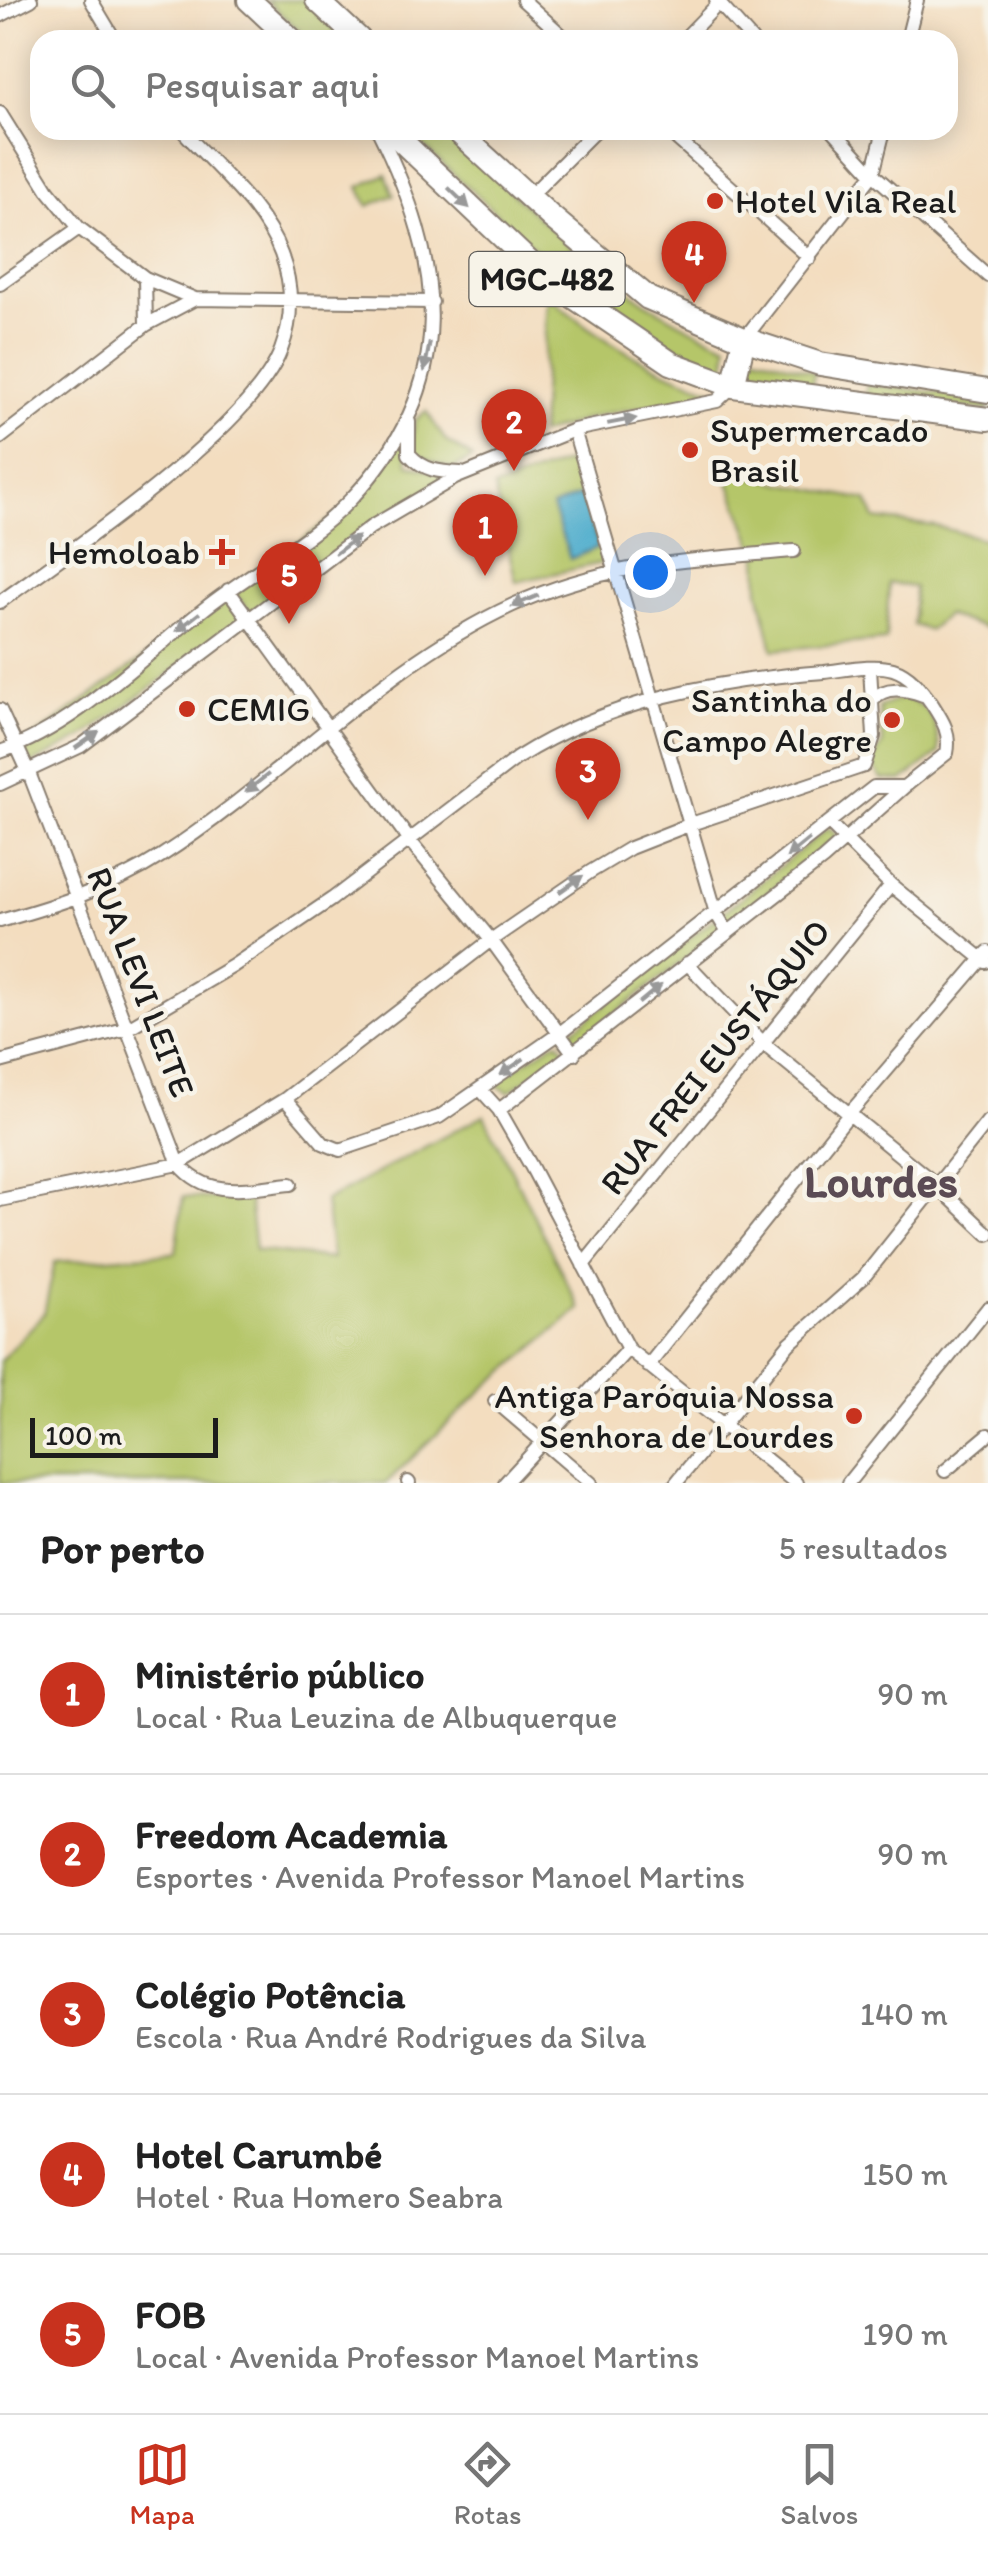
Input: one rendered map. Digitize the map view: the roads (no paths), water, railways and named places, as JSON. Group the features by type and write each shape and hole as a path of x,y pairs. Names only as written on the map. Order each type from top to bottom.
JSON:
{"highway":[{"path":"248,0 281,30"},
{"path":"317,0 349,30"},
{"name":"MGC-482","path":"401,140 548,280 671,363 734,386 988,420"},
{"name":"MGC-482","path":"467,140 648,298 744,339 820,364 988,391"},
{"path":"734,386 744,339"},
{"path":"817,398 828,376 820,364"},
{"path":"864,403 856,394 856,385 867,374"}],"street":[{"path":"0,16 31,0"},
{"path":"90,0 108,30"},
{"path":"523,0 557,30"},
{"path":"909,30 917,0"},
{"path":"693,30 718,1 743,30"},
{"path":"0,113 48,190 80,228 145,278 195,299 432,302"},
{"path":"0,602 184,462 248,402 281,351 292,301 281,253 268,227 191,140"},
{"path":"383,140 416,211 427,252 432,302 430,345 410,414 409,454 437,472 463,473"},
{"path":"529,197 586,140"},
{"path":"678,140 810,258"},
{"path":"842,140 873,174 988,276"},
{"path":"744,339 873,174 882,140"},
{"path":"0,284 80,228"},
{"path":"145,278 146,324"},
{"path":"0,438 146,324 195,299"},
{"path":"0,784 29,774 81,746 371,527 463,473 574,430 703,406 717,401 734,386"},
{"path":"0,752 74,712 228,590 349,501 410,414"},
{"path":"574,430 716,913 728,934"},
{"path":"0,920 76,899 163,855 452,637 511,606 616,568 794,551"},
{"path":"228,590 410,841 491,940 574,1054"},
{"path":"870,668 874,736 864,766 874,787"},
{"path":"0,1062 128,1028 233,966 550,738 652,700 760,677 892,668 911,679 945,724 950,740 947,753 728,934 499,1110"},
{"path":"872,700 880,692 891,690 926,696"},
{"name":"RUA LEVI LEITE","path":"0,710 29,774 179,1164"},
{"path":"0,1200 179,1164 285,1098 491,940 603,864 691,824 864,766"},
{"path":"285,1098 323,1143 340,1150 439,1117 560,1033 874,787 904,787"},
{"path":"648,1366 850,1113 986,958 891,885 829,823"},
{"name":"RUA FREI EUSTÁQUIO","path":"584,1265 766,1046 891,885"},
{"path":"687,963 766,1046 934,1184 988,1234"},
{"path":"480,1089 499,1110 628,1350 796,1483"},
{"path":"676,1483 789,1344 862,1278 988,1121"},
{"path":"179,1164 192,1180 218,1191 291,1184"},
{"path":"848,1483 988,1308"},
{"path":"504,1483 628,1350"},
{"path":"495,1401 591,1483"},
{"path":"944,1472 988,1434"}],"water":[{"path":"581,495 599,547 570,559 552,507"}],"place":[{"name":"Hotel Vila Real","path":"715,201"},
{"name":"Hotel Carumbé","path":"694,303"},
{"name":"Supermercado Brasil","path":"690,450"},
{"name":"Freedom Academia","path":"514,471"},
{"name":"Hemoloab","path":"222,552"},
{"name":"Ministério público","path":"485,576"},
{"name":"FOB","path":"289,624"},
{"name":"CEMIG","path":"187,709"},
{"name":"Santinha do Campo Alegre","path":"892,720"},
{"name":"Colégio Potência","path":"588,820"},
{"name":"Antiga Paróquia Nossa Senhora de Lourdes","path":"854,1416"}],"district":[{"name":"Lourdes","path":"881,1181"}]}
